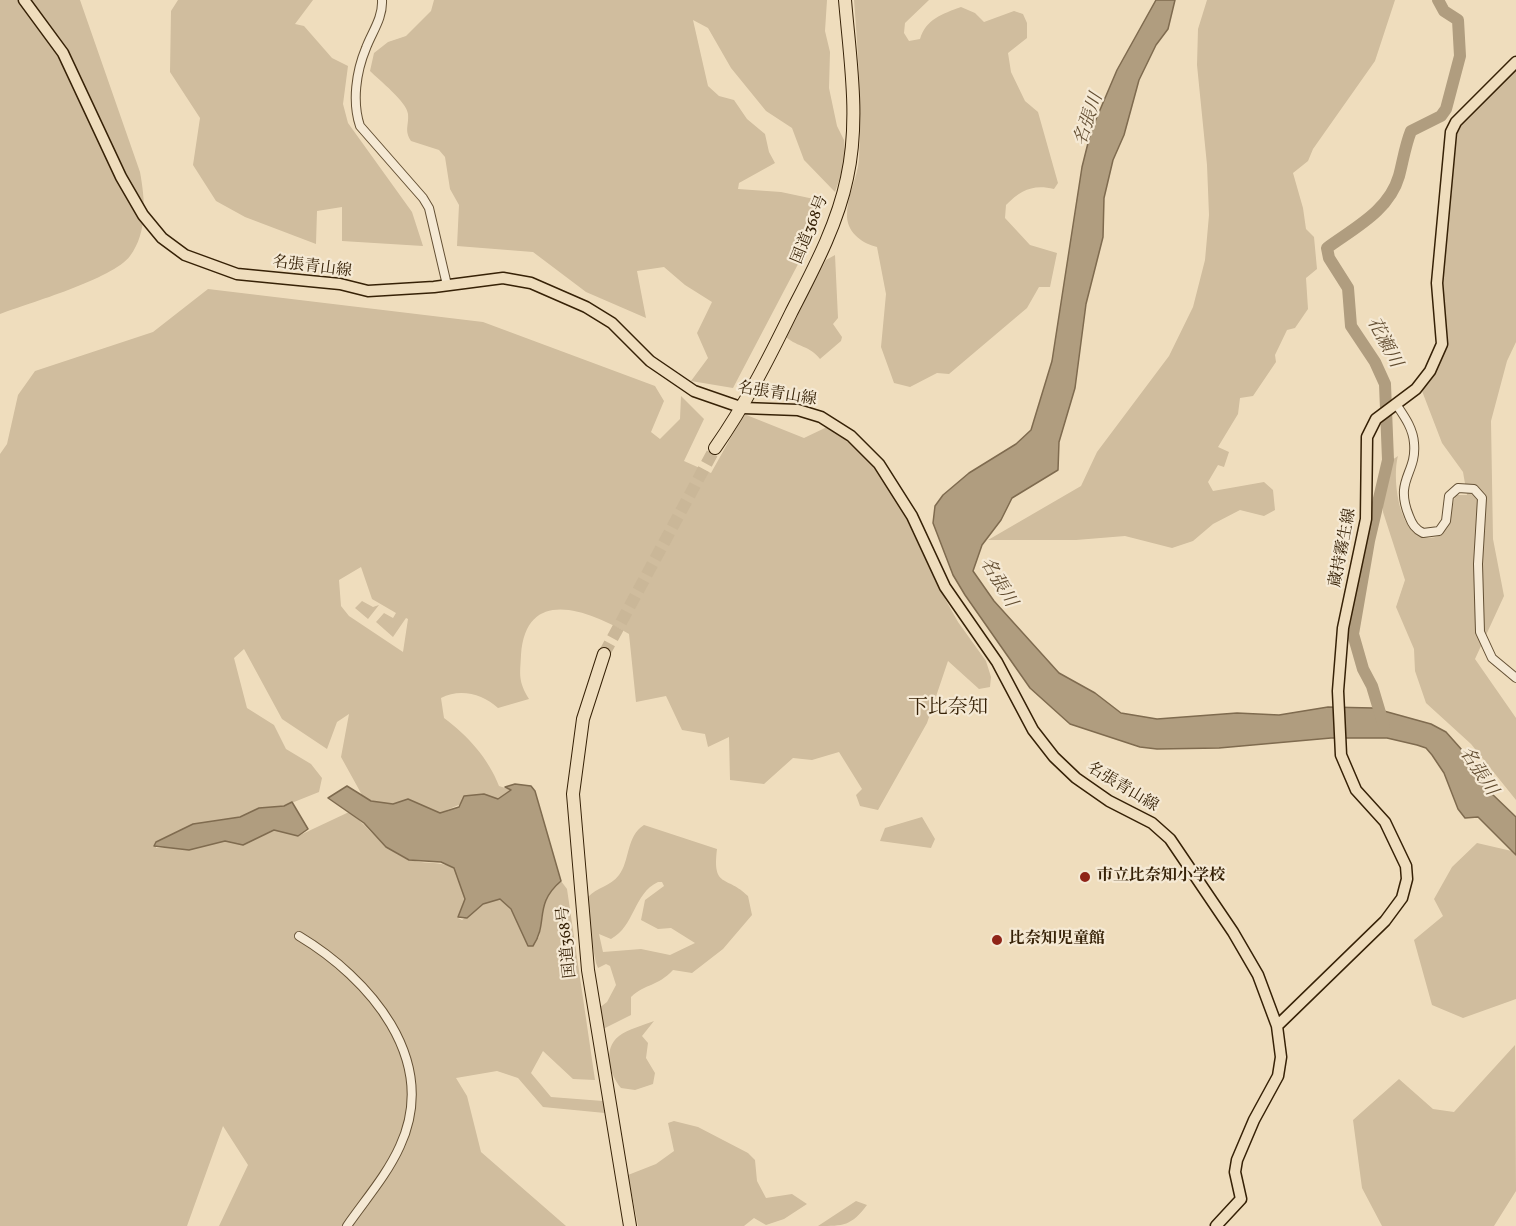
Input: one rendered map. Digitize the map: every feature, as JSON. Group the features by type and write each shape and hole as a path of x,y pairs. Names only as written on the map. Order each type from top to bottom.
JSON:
{"highway":[{"name":"国道368号","path":"715,448 743,408 833,227 847,177 854,111 845,0"},
{"name":"国道368号","path":"604,654 583,719 576,760 574,805 589,981 630,1226"}],"main road":[{"name":"名張青山線","path":"24,0 63,53 121,177 143,215 162,238 185,255 237,274 340,285 368,291 383,292 510,279 531,283 558,293 612,323 650,361 694,392 743,408 798,410 821,417 851,436 879,464 912,516 945,587 997,662 1033,730 1054,757 1076,778 1099,795 1152,824 1170,839 1243,948 1258,975 1277,1026 1281,1057 1278,1076 1254,1120 1237,1160 1235,1172 1241,1199 1216,1226"},
{"name":"蔵持霧生線","path":"1277,1026 1389,917 1398,907 1405,889 1407,873 1403,856 1377,810 1356,790 1345,768 1340,743 1343,627 1366,519 1366,444 1376,419 1416,389 1430,371 1442,344 1437,283 1453,128 1516,62"}],"street":[{"path":"382,0 382,9 365,49 355,92 356,113 360,126 429,207 447,285"},
{"path":"1396,404 1409,426 1414,441 1413,458 1404,481 1402,494 1414,527 1423,533 1439,531 1446,521 1449,496 1458,488 1474,489 1482,498 1478,564 1480,632 1492,658 1516,678"},
{"path":"299,936 322,951 374,998 400,1040 408,1071 409,1107 401,1144 347,1226"}],"shaded area":[{"path":"0,0 80,0 140,172 144,215 136,247 121,265 89,282 0,314"},
{"path":"178,0 313,0 295,24 304,26 332,58 348,66 343,104 348,123 412,212 423,246 342,241 342,207 317,211 316,244 245,217 216,201 193,165 200,118 170,72 171,11"},
{"path":"434,0 827,0 825,31 830,52 829,88 837,126 844,140 845,152 844,166 835,192 804,160 792,128 766,111 731,68 708,28 693,20 708,86 719,96 734,100 747,119 765,134 769,152 775,163 739,183 738,189 781,192 814,199 818,213 817,228 733,388 691,381 708,358 697,333 712,302 685,285 664,267 637,271 646,318 586,292 533,252 457,246 459,205 450,189 445,157 439,150 411,141 407,131 408,114 403,103 370,71 374,53 388,42 406,36 431,11"},
{"path":"854,0 929,0 905,23 904,33 909,41 920,39 926,27 936,18 961,7 975,13 984,22 1014,11 1023,14 1027,23 1027,38 1008,53 1011,72 1025,101 1038,112 1058,183 1054,189 1040,187 1017,195 1006,205 1005,218 1030,245 1057,253 1050,287 1039,287 1027,308 949,374 937,373 910,387 894,383 881,347 886,294 877,247 854,233 847,217 848,202 858,165 860,138"},
{"path":"1207,0 1395,0 1375,61 1313,149 1308,161 1293,173 1303,208 1306,229 1314,237 1317,269 1306,278 1308,309 1295,328 1287,330 1275,355 1276,362 1253,396 1240,398 1238,414 1218,447 1229,452 1224,467 1218,465 1208,482 1213,491 1264,482 1273,490 1275,510 1264,516 1240,510 1213,524 1193,541 1172,548 1125,536 1076,540 988,540 1081,486 1097,452 1169,356 1193,307 1205,260 1209,215 1207,165 1197,65 1198,29"},
{"path":"1516,66 1516,342 1507,361 1491,421 1493,539 1504,596 1475,659 1516,718 1516,800 1471,744 1426,703 1415,671 1414,649 1396,607 1405,580 1383,512 1382,490 1389,462 1398,456 1397,491 1404,518 1410,528 1419,535 1429,538 1440,535 1448,526 1456,495 1467,495 1463,472 1442,443 1422,391 1442,358 1446,334 1439,282 1456,127"},
{"path":"835,255 838,318 833,324 842,337 841,341 820,359 812,351 786,337 826,260"},
{"path":"208,289 483,322 655,386 664,401 651,432 660,439 680,419 681,396 704,419 684,461 711,473 744,414 804,438 827,427 835,430 879,471 893,491 938,586 958,622 986,661 991,677 990,687 979,689 948,661 927,723 878,810 860,806 856,795 862,789 839,752 812,760 793,758 764,784 730,780 729,737 708,747 705,734 682,730 666,696 636,702 629,634 579,612 547,611 535,619 526,633 521,655 521,682 529,699 498,708 485,699 471,694 456,693 441,698 444,718 476,748 489,766 499,786 511,790 498,799 484,794 440,813 408,799 393,804 371,801 362,795 341,757 349,714 337,722 327,749 282,719 244,649 234,658 247,708 274,725 286,749 311,764 322,778 319,792 284,806 259,808 240,817 193,824 156,842 156,848 178,847 189,850 225,841 243,845 275,830 298,836 349,812 399,855 414,861 442,864 454,868 465,899 458,918 462,920 483,904 500,899 539,938 545,899 561,881 567,889 595,1080 573,1079 543,1051 531,1073 551,1097 603,1101 605,1113 543,1107 518,1078 497,1071 456,1078 467,1096 481,1152 566,1226 219,1226 248,1165 223,1126 187,1226 0,1226 0,454 7,444 18,395 35,371 153,332","holes":["361,567 372,599 396,613 393,618 384,613 376,622 393,637 406,618 408,619 403,652 349,616 341,606 339,580"]},
{"path":"362,601 373,607 379,605 368,619 355,608"},
{"path":"922,817 935,839 931,848 880,841 885,828"},
{"path":"644,825 717,849 716,862 719,876 748,896 752,915 723,949 692,973 673,970 662,979 642,989 631,997 631,1015 603,1029 599,1008 607,1002 616,985 610,966 606,964 598,968 596,963 589,928 588,897 619,875 638,830","holes":["662,882 664,886 645,900 641,920 658,929 671,928 695,943 670,955 641,949 603,952 599,934 611,939 619,933 643,894 650,887"]},
{"path":"1477,843 1516,852 1516,999 1463,1018 1432,1005 1414,940 1443,916 1434,899 1452,867"},
{"path":"654,1021 642,1036 648,1043 646,1058 655,1073 653,1084 635,1090 621,1088 611,1069 609,1055 614,1041 631,1029"},
{"path":"1515,1045 1516,1191 1494,1226 1382,1226 1362,1188 1353,1120 1399,1079 1433,1109 1454,1112"},
{"path":"674,1121 698,1127 748,1153 755,1160 757,1181 766,1198 792,1194 807,1204 784,1219 766,1225 754,1218 744,1226 638,1226 628,1175 656,1164 674,1151 668,1123"},
{"path":"856,1201 867,1205 851,1221 841,1225 818,1226"}],"water":[{"name":"名張川","path":"1156,0 1175,0 1168,29 1156,45 1139,80 1124,135 1113,160 1104,198 1103,237 1086,304 1075,388 1059,442 1058,470 1012,498 1001,520 982,545 973,571 994,601 1059,673 1095,693 1121,713 1157,719 1237,713 1279,715 1328,707 1373,708 1431,724 1446,732 1478,768 1489,791 1516,817 1516,855 1478,817 1465,818 1458,809 1444,773 1426,748 1417,745 1387,738 1331,738 1219,748 1157,749 1140,747 1070,724 1030,688 953,575 933,523 935,506 943,495 969,473 1016,444 1031,430 1052,361 1082,167 1091,131 1117,70"},
{"path":"515,784 531,786 535,791 561,881 547,898 538,937 533,946 528,946 511,909 500,899 483,904 467,918 458,917 465,899 454,868 441,862 409,860 386,847 364,823 328,798 347,786 371,801 393,804 408,799 440,813 459,807 464,796 484,794 498,799 511,790 505,787"},
{"path":"292,802 308,829 298,836 274,830 243,845 225,841 189,850 154,846 156,842 193,824 240,817 259,808 284,806"}],"waterway":[{"name":"花瀬川","path":"1384,726 1353,634 1369,541 1388,460 1385,384 1375,362 1351,326 1348,288 1329,258 1327,248 1379,209 1394,188 1399,176 1411,131 1441,116 1446,109 1460,56 1458,20 1444,11 1438,0"}],"tunnel":[{"path":"604,654 715,448"}],"place":[{"name":"市立比奈知小学校","path":"1085,877"},
{"name":"比奈知児童館","path":"997,940"}],"district":[{"name":"下比奈知","path":"948,709"}]}
